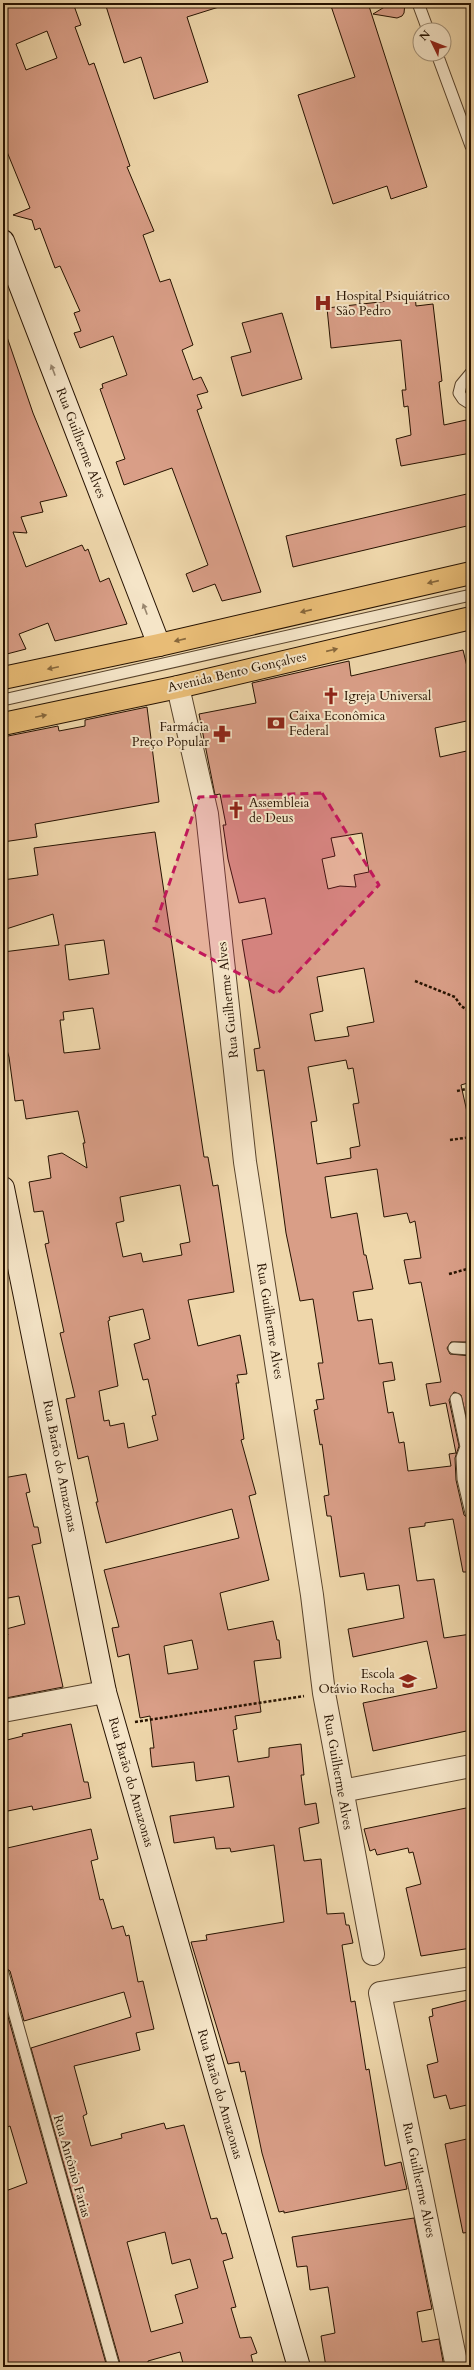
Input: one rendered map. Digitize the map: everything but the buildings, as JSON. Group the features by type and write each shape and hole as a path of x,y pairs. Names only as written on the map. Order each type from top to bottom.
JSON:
{"main road":[{"path":"3,678 159,645 471,573"},
{"name":"Avenida Bento Gonçalves","path":"3,724 178,687 471,618"}],"street":[{"name":"Rua Guilherme Alves","path":"3,241 159,645"},
{"name":"Rua Guilherme Alves","path":"178,687 207,814 246,1162 312,1595 324,1693 373,1954"},
{"name":"Rua Barão do Amazonas","path":"3,1188 105,1692 299,2367"},
{"path":"3,1711 105,1692"},
{"path":"342,1791 471,1766"},
{"name":"Rua Guilherme Alves","path":"457,2367 380,1993 471,1978"}],"lane":[{"path":"418,3 425,22"},
{"path":"440,62 471,146"},
{"path":"471,373 461,385 459,393 463,399 471,404"},
{"path":"3,700 471,595"},
{"path":"454,1348 471,1349"},
{"path":"456,1399 466,1447 462,1458 463,1479 471,1513"},
{"name":"Rua Antônio Farias","path":"3,1973 114,2367"}],"path":[{"path":"415,980 455,997 461,1006 471,1012"},
{"path":"457,1091 471,1088"},
{"path":"450,1140 471,1137"},
{"path":"449,1274 471,1268"},
{"path":"115,1725 324,1693"}],"highlighted area":[{"path":"322,793 379,885 277,994 154,928 199,797"}],"place":[{"name":"Hospital Psiquiátrico São Pedro","path":"323,303"},
{"name":"Igreja Universal","path":"331,696"},
{"name":"Caixa Econômica Federal","path":"276,723"},
{"name":"Farmácia Preço Popular","path":"222,734"},
{"name":"Assembleia de Deus","path":"236,810"},
{"name":"Escola Otávio Rocha","path":"408,1681"}]}
